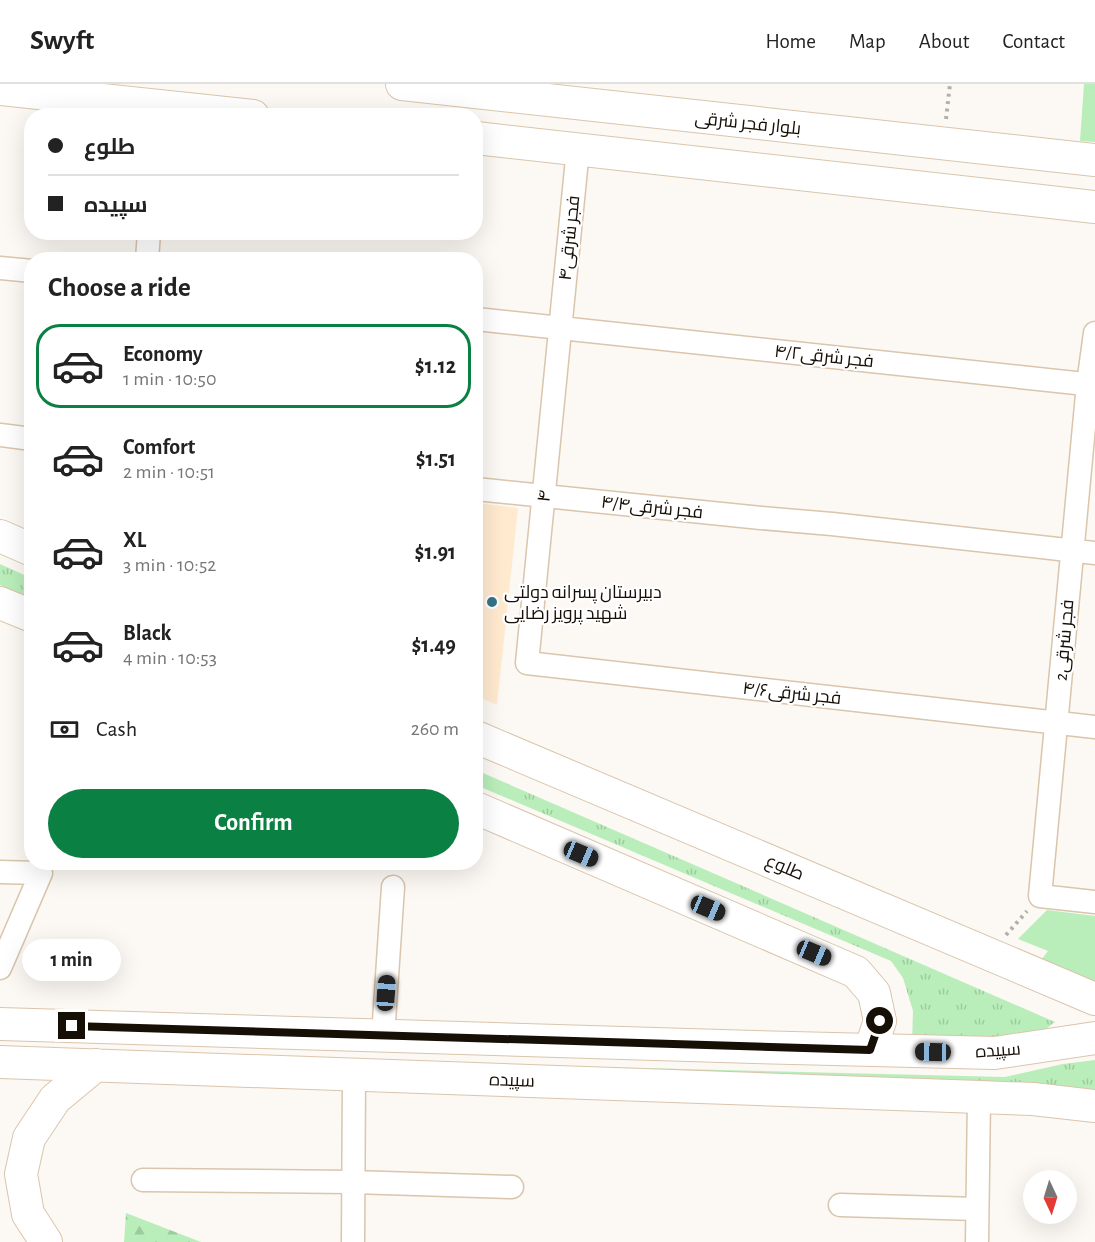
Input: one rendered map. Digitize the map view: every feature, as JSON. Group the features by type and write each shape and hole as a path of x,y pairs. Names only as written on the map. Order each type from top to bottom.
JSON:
{"main road":[{"name":"بلوار فجر شرقی","path":"402,84 585,94 895,138 1095,160"},
{"path":"0,89 139,108"},
{"path":"891,183 895,138"},
{"path":"483,139 1095,207"},
{"path":"0,536 24,546"},
{"path":"0,603 24,613"},
{"name":"طلوع","path":"483,740 1095,999"},
{"path":"483,811 856,972 874,993 880,1021 870,1050"},
{"name":"سپیده","path":"0,1024 995,1053 1095,1038"},
{"name":"سپیده","path":"0,1062 1033,1099 1095,1106"},
{"path":"46,1242 28,1214 21,1174 29,1138 55,1099 96,1065"}],"street":[{"name":"فجر شرقی۴","path":"560,328 578,149"},
{"path":"0,268 24,270"},
{"name":"فجر شرقی۴/۲","path":"483,320 1092,385"},
{"name":"۴","path":"527,663 560,328"},
{"name":"2فجر شرقی","path":"1040,896 1057,723 1084,551 1095,333"},
{"path":"0,435 24,438"},
{"name":"فجر شرقی۴/۴","path":"483,490 1084,551"},
{"name":"فجر شرقی۴/۶","path":"527,663 1095,727"},
{"path":"0,872 41,873 0,968"},
{"path":"383,1036 393,887"},
{"path":"1040,896 1095,902"},
{"path":"353,1242 354,1075"},
{"path":"977,1242 980,1097"},
{"path":"143,1180 353,1182 512,1187"},
{"path":"840,1205 978,1209"}],"path":[{"path":"944,144 950,84"},
{"path":"990,954 1040,896"}],"shaded area":[{"name":"دبیرستان پسرانه دولتی شهید پرویز رضایی","path":"483,504 518,508 497,705 483,699"}],"green space":[{"path":"1084,84 1095,84 1095,142 1080,141"},
{"path":"0,564 24,575 24,595 0,585"},
{"path":"483,773 1055,1022 1030,1041 912,1045 913,1011 903,978 891,961 483,788"},
{"path":"1047,910 1095,916 1095,990 1038,964 1048,951 1018,939"},
{"path":"0,1052 1005,1077 1063,1064 1095,1060 1095,1095"},
{"path":"126,1213 201,1242 124,1242"}],"place":[{"name":"دبیرستان پسرانه دولتی شهید پرویز رضایی","path":"492,602"}],"route":[{"path":"72,1026 870,1050 880,1021"}]}
